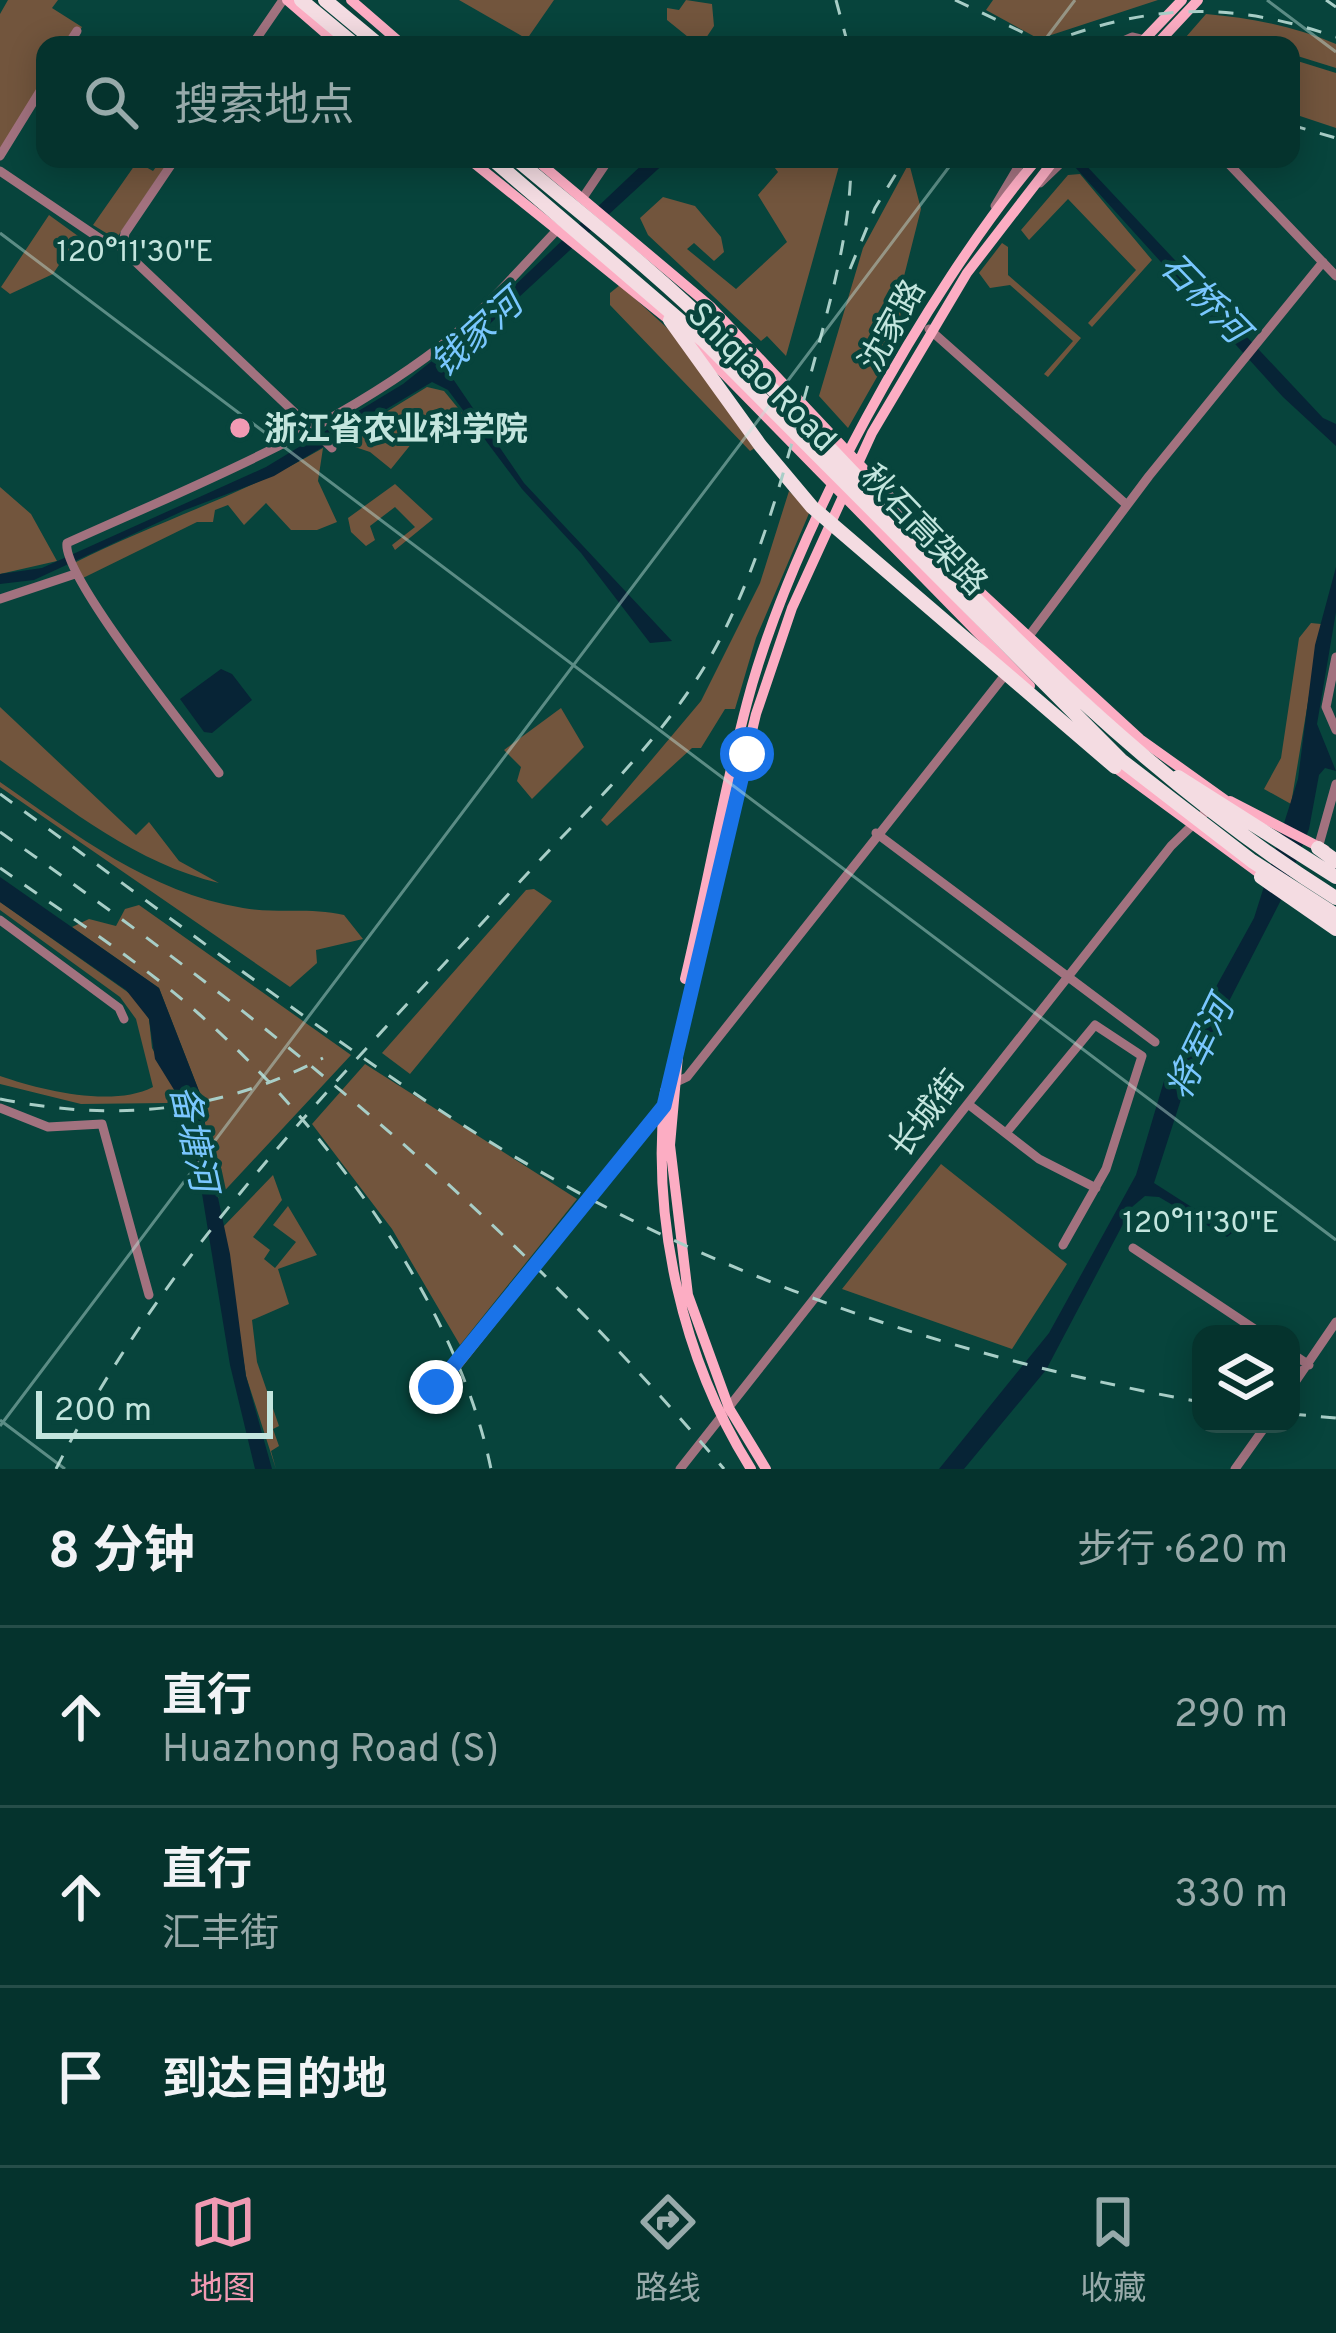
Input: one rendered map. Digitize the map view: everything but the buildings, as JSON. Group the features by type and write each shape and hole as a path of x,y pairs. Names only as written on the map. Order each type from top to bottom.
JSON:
{"highway":[{"path":"301,0 344,36"},
{"path":"325,0 368,36"},
{"name":"秋石高架路","path":"503,168 704,341 1016,661 1121,760 1336,922"},
{"name":"秋石高架路","path":"526,168 711,327 1130,748 1237,832 1336,898"},
{"path":"608,255 688,340 760,445 812,507 1115,767"},
{"path":"1130,748 1336,881"},
{"path":"1262,876 1336,922"}],"main road":[{"path":"285,0 328,36"},
{"path":"351,0 393,36"},
{"path":"1148,36 1182,0"},
{"path":"1165,36 1198,0"},
{"name":"Shiqiao Road","path":"480,168 721,367 1011,668 1115,767 1262,876"},
{"name":"Shiqiao Road","path":"546,168 723,319 818,425 1028,637 1140,739 1336,881"},
{"name":"沈家路","path":"819,534 923,323 984,227 1030,168"},
{"name":"沈家路","path":"868,431 934,333 967,273 1046,168"},
{"path":"766,1469 725,1412 688,1295 670,1145 673,1083 756,714 819,534"},
{"path":"751,1469 695,1354 678,1290 662,1181 664,1106 674,1023 747,703 819,534"},
{"path":"1222,797 1324,852"}],"street":[{"path":"259,36 285,0"},
{"path":"74,36 77,31"},
{"path":"0,156 36,98"},
{"path":"169,168 125,233 126,257 332,448"},
{"path":"585,201 604,168"},
{"path":"984,227 1018,168"},
{"path":"1022,197 1056,168"},
{"path":"1234,168 1336,276"},
{"path":"0,171 102,241 122,246"},
{"path":"219,773 74,574 64,550 67,544 257,460 426,358 559,232"},
{"path":"424,1397 458,1365 664,1106 673,1083 687,1077 876,832 1011,668 1028,637 1127,505 1323,262"},
{"path":"923,323 1127,505"},
{"path":"0,598 74,574"},
{"path":"1336,656 1326,707 1336,730"},
{"path":"1324,852 1336,784"},
{"name":"长城街","path":"680,1469 1069,976 1191,826 1222,797"},
{"path":"876,832 1155,1042"},
{"path":"0,920 119,1008 124,1019"},
{"path":"1006,1133 1099,1025 1142,1056 1096,1188 1064,1245"},
{"path":"968,1104 1039,1159 1096,1188"},
{"path":"0,1108 48,1127 102,1124 149,1295"},
{"path":"1133,1248 1248,1325"},
{"path":"1300,1375 1336,1322"},
{"path":"1300,1359 1308,1364"},
{"path":"1235,1469 1261,1433"}],"shaded area":[{"path":"8,0 58,0 52,8 82,27 76,36 36,36 36,97 0,149 0,14"},
{"path":"459,0 554,0 529,36"},
{"path":"686,0 712,4 714,26 707,36 687,36 667,20 667,8 679,10"},
{"path":"993,0 1158,0 1048,36 1034,36 986,10"},
{"path":"1206,14 1272,24 1336,44 1336,68 1300,57 1300,36 1187,36"},
{"path":"1300,62 1336,73 1336,128 1300,116"},
{"path":"133,168 164,168 116,239 93,225"},
{"path":"775,168 838,168 786,356 767,336 761,341 648,235 640,218 663,197 695,206 721,237 724,252 714,261 694,243 687,249 736,289 787,242 758,195 778,172"},
{"path":"910,168 921,209 899,296 902,333 848,428 819,396 863,248"},
{"path":"1080,174 1152,260 1092,327 1088,323 1136,270 1068,199 1029,240 1021,230 1068,175"},
{"path":"49,215 78,236 53,274 10,294 1,287"},
{"path":"1002,243 1008,247 1008,275 1081,338 1048,377 1044,374 1073,341 1010,285 990,288 979,273"},
{"path":"620,285 677,337 760,445 750,451 610,305 610,293"},
{"path":"427,387 444,391 467,419 434,443 407,410 392,422 412,443 391,469 370,452 346,444 344,438"},
{"path":"323,448 318,481 337,522 317,530 291,530 266,503 244,525 228,505 215,510 213,522 197,522 83,578 74,563 263,480"},
{"path":"395,484 433,519 395,550 392,545 415,527 395,507 370,526 375,540 366,546 351,532 348,518"},
{"path":"0,487 31,514 57,561 0,574"},
{"path":"789,491 810,511 756,638 735,709 725,709 701,748 692,748 607,826 601,820 701,701 760,583"},
{"path":"1311,623 1321,624 1291,804 1264,789 1281,758 1299,638"},
{"path":"0,707 136,835 149,822 179,861 219,883 131,848 0,760"},
{"path":"561,708 584,747 532,799 517,781 521,767 504,750"},
{"path":"0,782 115,859 176,889 243,908 344,915 363,939 316,950 317,963 290,987 0,787"},
{"path":"534,889 552,901 410,1074 382,1053 526,890"},
{"path":"0,902 136,998 149,1019 152,1048 180,1097 167,1103 81,1104 0,1084 0,1076 97,1096 153,1087 136,1019 120,997 0,910"},
{"path":"139,905 351,1055 216,1200 204,1132 206,1109 159,988 72,927 89,919 116,926 125,909"},
{"path":"365,1064 577,1199 460,1345 392,1229 312,1124"},
{"path":"941,1164 1067,1264 1012,1349 842,1289"},
{"path":"273,1175 282,1200 253,1237 270,1250 264,1259 275,1268 296,1242 273,1225 288,1206 317,1255 278,1269 289,1304 252,1320 257,1362 279,1426 273,1429 279,1446 271,1451 276,1469 246,1376 223,1227"}],"water":[{"name":"钱家河","path":"639,168 659,168 481,332 451,376 524,483 672,641 650,643 581,553 522,489 448,390 432,382 274,476 185,510 34,580 0,584 0,574 42,568 266,467 403,384 452,345"},
{"name":"石桥河","path":"1076,168 1089,168 1323,418 1336,424 1336,446 1283,397"},
{"name":"将军河","path":"1336,567 1336,612 1317,724 1336,771 1325,768 1319,775 1309,829 1280,902 1185,1087 1154,1183 1232,1233 1227,1237 1159,1197 1145,1196 1132,1207 1046,1370 964,1469 939,1469 1049,1333 1136,1175 1164,1081 1254,918 1298,779 1315,645"},
{"path":"221,669 232,674 252,700 212,733 204,732 180,699"},
{"name":"备塘河","path":"0,877 159,988 206,1109 204,1132 230,1254 246,1376 272,1469 255,1469 230,1365 189,1114 155,1059 149,1019 126,990 0,902"}],"railway":[{"path":"836,0 846,36"},
{"path":"955,0 1030,36"},
{"path":"1326,0 1336,7"},
{"path":"1067,36 1153,15 1224,12 1336,37"},
{"path":"1300,128 1336,138"},
{"path":"56,1469 101,1387 207,1235 325,1094 623,772 697,679 733,614 781,482 837,271 851,168"},
{"path":"850,269 875,208 899,168"},
{"path":"0,794 435,1107 615,1212 708,1256 899,1328 998,1357 1192,1400"},
{"path":"0,832 197,976 383,1126 559,1289 724,1469"},
{"path":"0,868 127,956 199,1014 293,1109 338,1163 417,1281 449,1343 474,1406 491,1469"},
{"path":"0,1099 84,1110 165,1108 244,1091 323,1058"},
{"path":"1300,1415 1336,1418"}],"place":[{"name":"浙江省农业科学院","path":"240,428"}],"route":[{"path":"436,1387 664,1106 747,754"}]}
